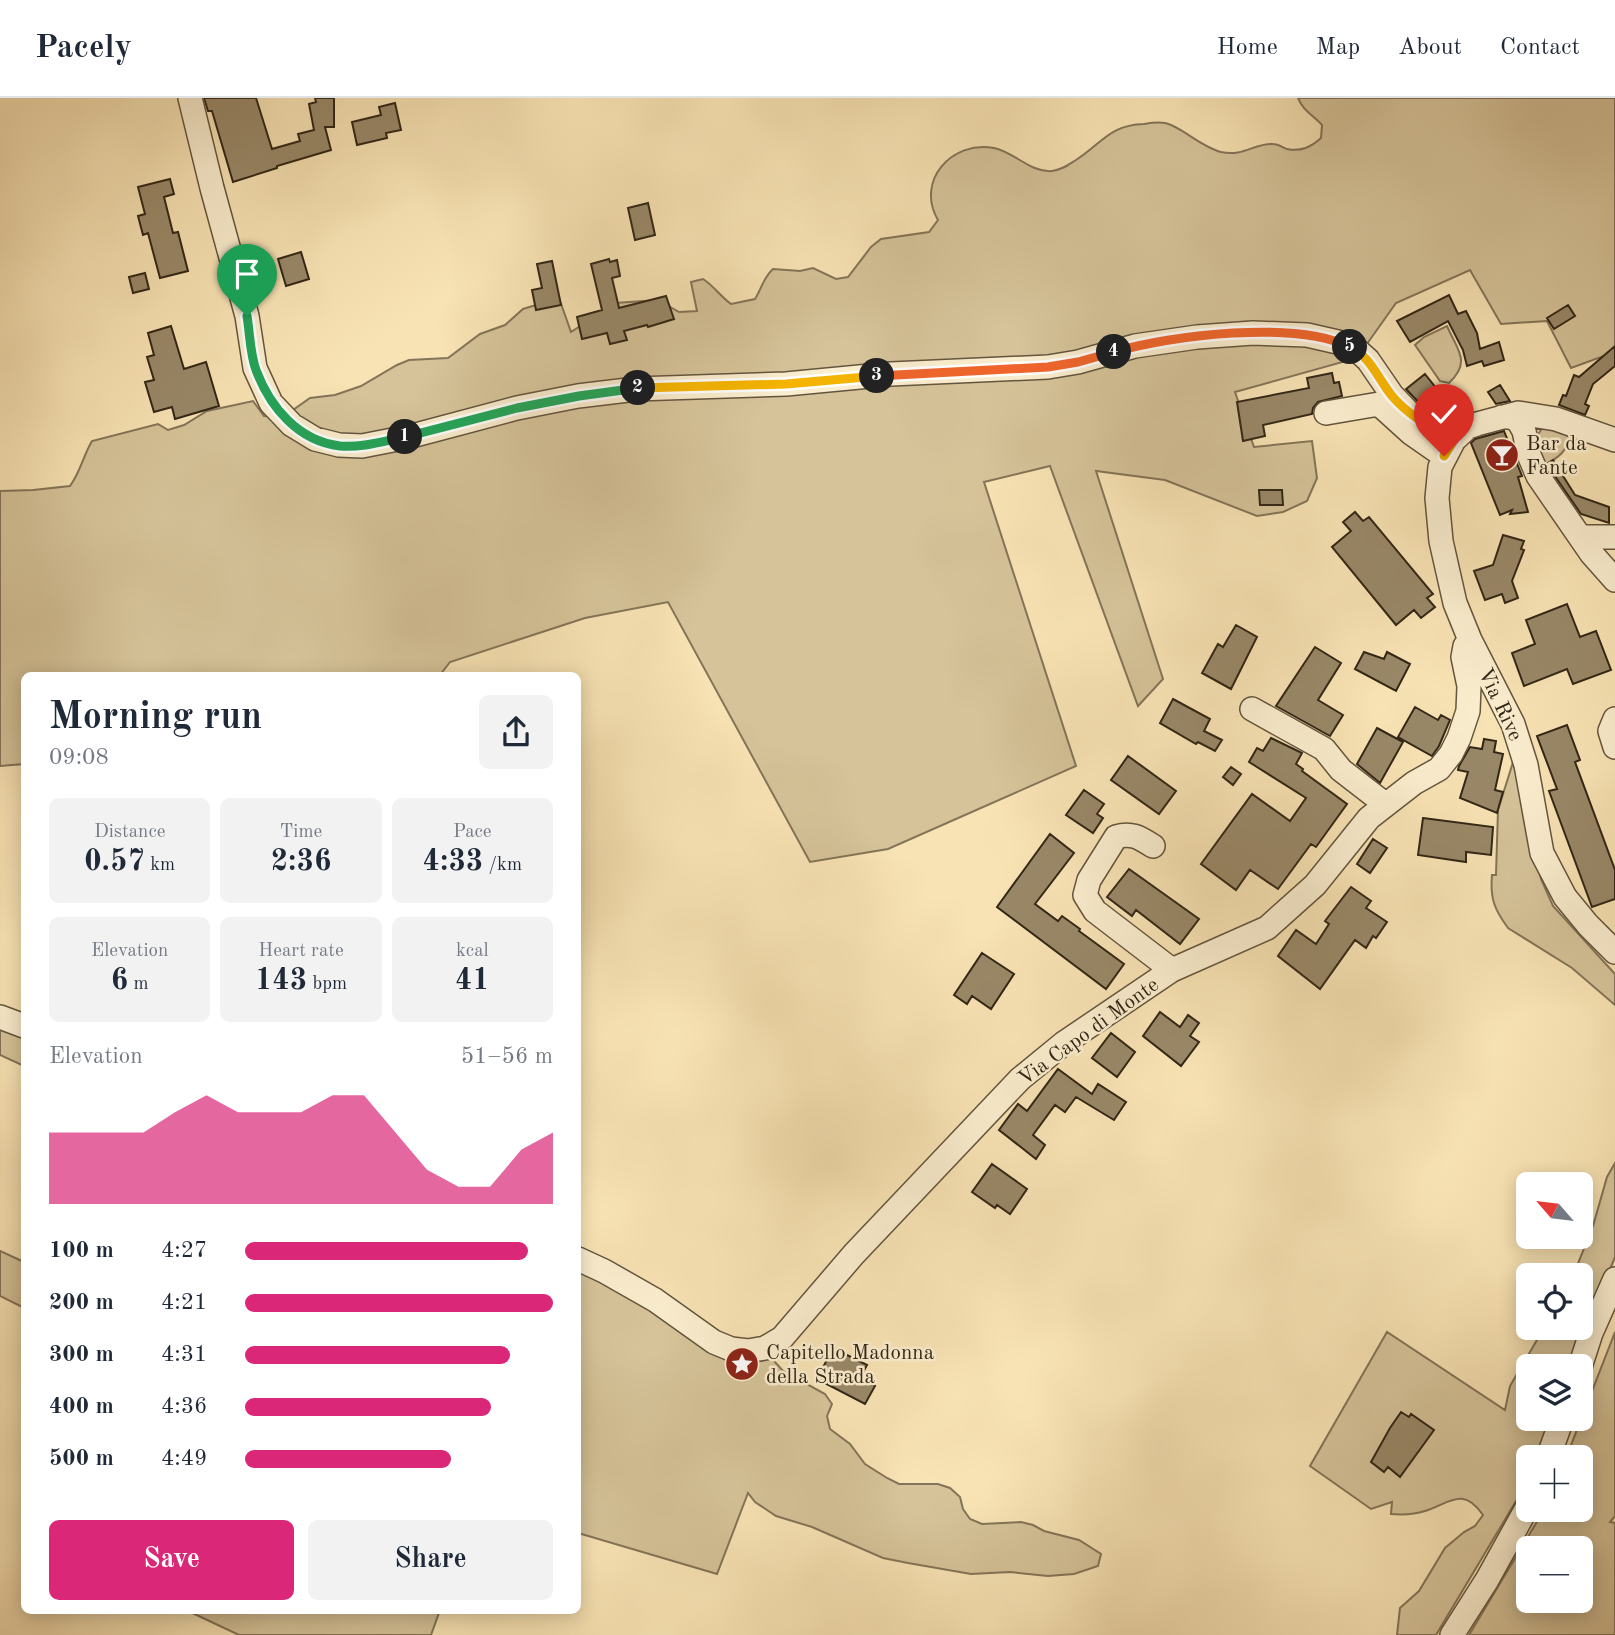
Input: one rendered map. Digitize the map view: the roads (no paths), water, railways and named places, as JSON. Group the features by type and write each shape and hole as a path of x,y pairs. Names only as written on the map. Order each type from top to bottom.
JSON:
{"street":[{"path":"190,98 247,316 255,368 271,403 292,425 315,439 340,446 362,446 408,437 517,408 636,388 786,384 891,374 1048,367 1078,362 1135,346 1197,337 1253,333 1307,334 1342,343 1358,351 1368,360 1392,396 1449,448"},
{"path":"1326,412 1379,404 1419,439 1449,448"},
{"path":"1449,448 1468,427 1525,413 1549,418 1615,440"},
{"path":"1502,417 1519,422 1538,476 1615,580"},
{"path":"1527,448 1534,428 1549,418"},
{"name":"Via Rive","path":"1449,448 1440,467 1437,498 1441,541 1455,603 1470,640 1513,724 1526,765 1542,853 1564,897 1615,952"},
{"path":"1581,537 1615,537"},
{"name":"Via Capo di Monte","path":"581,1260 655,1300 714,1342 731,1349 748,1351 765,1348 782,1338 854,1254 1020,1079 1064,1043 1171,970 1267,928 1315,885 1355,833 1385,804 1439,769 1455,746 1468,711 1469,686 1463,657 1465,646 1470,640"},
{"path":"1252,709 1324,749 1341,769 1385,804"},
{"path":"1615,719 1610,731 1615,747"},
{"path":"1153,846 1136,836 1127,834 1116,837 1089,880 1085,895 1095,911 1171,970"},
{"path":"0,1017 21,1025"},
{"path":"1584,1354 1615,1279"},
{"path":"1452,1635 1519,1522"}],"place":[{"name":"Bar da Fante","path":"1502,455"},
{"name":"Capitello Madonna della Strada","path":"742,1364"}]}
